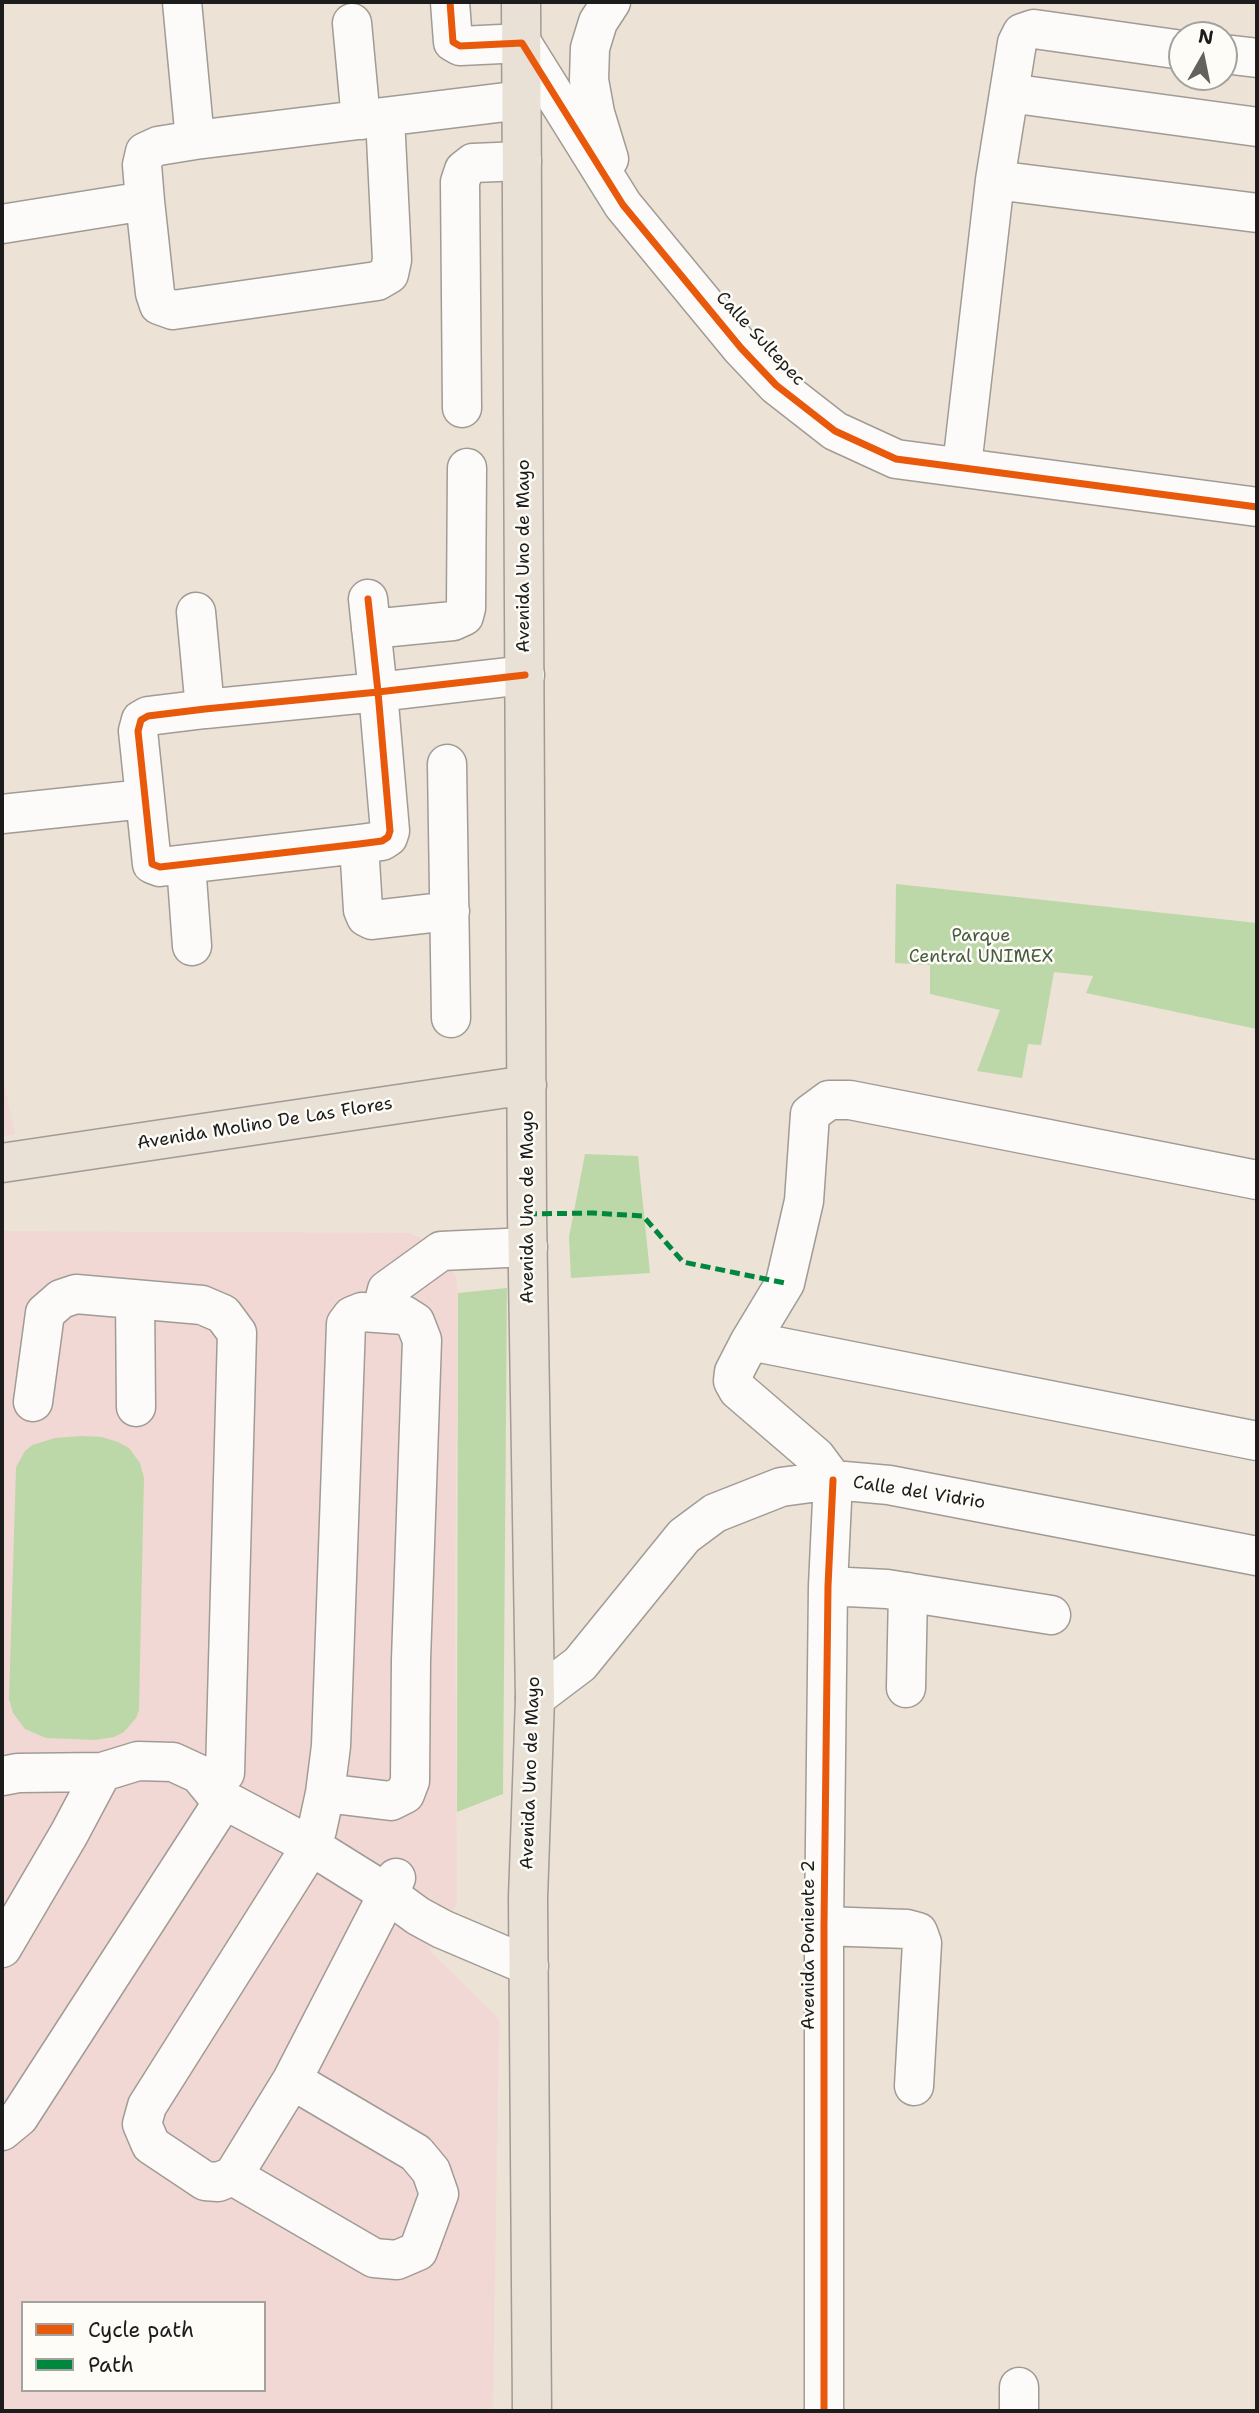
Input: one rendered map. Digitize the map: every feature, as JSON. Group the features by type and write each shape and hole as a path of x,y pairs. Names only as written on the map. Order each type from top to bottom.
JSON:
{"main road":[{"name":"Avenida Uno de Mayo","path":"521,2 528,1247 535,1698 528,1953 532,2411"},
{"name":"Avenida Molino De Las Flores","path":"2,1163 527,1085"}],"street":[{"path":"182,2 195,140"},
{"path":"450,2 453,42 460,46 522,43"},
{"path":"611,2 598,22 590,48 589,80 595,113 623,205"},
{"path":"352,23 373,119 392,260 389,274 377,281 173,310 159,305 155,293 145,201 142,165 145,152 158,146 195,140 373,119 522,100"},
{"path":"962,466 995,180 1017,43 1022,33 1034,29 1168,48"},
{"name":"Calle Sultepec","path":"522,43 623,205 741,348 776,385 835,431 897,459 1257,507"},
{"path":"1238,56 1257,58"},
{"path":"1009,93 1257,127"},
{"path":"462,408 460,182 464,170 473,163 522,161"},
{"path":"995,180 1257,213"},
{"path":"2,224 145,201"},
{"path":"467,468 467,608 464,616 453,621 370,614 379,692 390,831 388,837 382,841 160,867 152,864 138,731 141,720 148,716 379,692 525,675"},
{"path":"196,612 205,709"},
{"path":"447,764 451,1018"},
{"path":"2,814 144,799"},
{"path":"359,844 363,910 366,917 372,920 450,911"},
{"path":"186,864 192,946"},
{"path":"833,1480 816,1457 737,1390 733,1381 734,1372 750,1341 785,1283 804,1201 810,1114 829,1100 850,1100 1257,1180"},
{"path":"381,1312 387,1290 441,1251 528,1247"},
{"path":"2,2131 19,2117 216,1782 237,1333 223,1314 202,1305 76,1294 61,1299 45,1313 33,1402"},
{"path":"135,1299 136,1407"},
{"path":"325,1793 391,1801 405,1794 410,1781 411,1660 422,1340 415,1322 404,1315 362,1311 352,1316 346,1324 331,1746 325,1793 314,1838 147,2106 142,2124 151,2145 205,2181 218,2182 233,2176 292,2080 392,1886"},
{"path":"750,1341 1257,1441"},
{"name":"Calle del Vidrio","path":"535,1698 580,1664 684,1536 716,1513 781,1487 833,1480 889,1485 1257,1556"},
{"name":"Avenida Poniente 2","path":"824,2411 824,1926 828,1586 833,1480"},
{"path":"828,1586 908,1592 1051,1615"},
{"path":"906,1688 908,1592"},
{"path":"2,1776 18,1773 102,1772 138,1761 155,1759 173,1762 216,1782 264,1795 314,1838 392,1886 418,1916 442,1929 528,1953"},
{"path":"2,1948 69,1835 102,1772"},
{"path":"824,1926 908,1929 918,1932 922,1943 914,2086"},
{"path":"233,2176 374,2258 397,2260 418,2251 439,2194 431,2171 416,2153 292,2080"}],"shaded area":[{"path":"2,1073 15,1134 2,1136"},
{"path":"2,1231 408,1233 432,1242 450,1263 458,1293 455,1587 457,1904 429,1950 499,2019 493,2411 2,2411"}],"green space":[{"name":"Parque Central UNIMEX","path":"896,884 1257,923 1257,1029 1086,993 1093,976 1054,972 1041,1045 1028,1044 1022,1078 977,1071 1000,1010 930,994 930,965 895,963"},
{"path":"585,1154 638,1156 650,1273 571,1278 569,1237"},
{"path":"507,1288 503,1794 457,1812 458,1293"},
{"path":"102,1437 129,1448 140,1463 144,1478 139,1710 124,1732 114,1737 95,1740 46,1738 25,1729 13,1713 9,1699 16,1467 25,1451 32,1445 55,1438"}],"marked path":[{"path":"527,1214 593,1213 643,1216 683,1262 785,1283"}],"cycle path":[{"path":"450,2 453,42 460,46 522,43 623,205 741,348 776,385 835,431 896,459 1257,507"},
{"path":"368,599 378,692 390,831 388,837 382,841 160,867 152,864 138,731 141,720 148,716 378,692 525,675"},
{"path":"824,2411 824,1926 828,1586 833,1480"}]}
